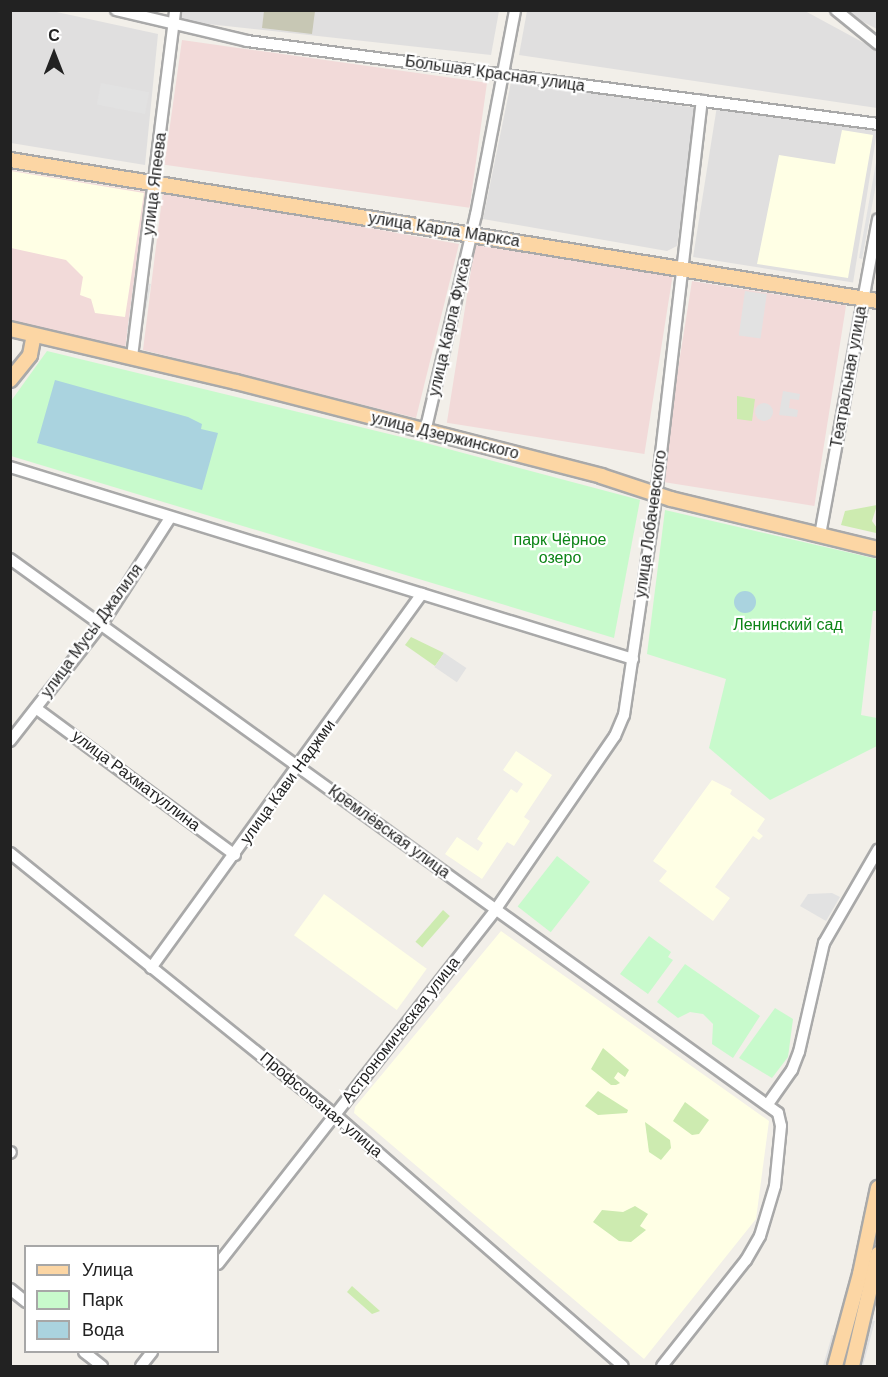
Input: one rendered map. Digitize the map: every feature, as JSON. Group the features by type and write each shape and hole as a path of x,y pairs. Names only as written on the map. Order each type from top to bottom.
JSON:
{"main road":[{"name":"улица Карла Маркса","path":"10,154 682,265 868,293 878,301"},
{"name":"улица Карла Маркса","path":"10,160 156,179"},
{"name":"улица Дзержинского","path":"10,329 132,357 656,494 878,549"},
{"path":"10,380 30,355 34,335"},
{"path":"835,1366 861,1274 878,1188"},
{"path":"852,1366 877,1256"}],"street":[{"name":"Большая Красная улица","path":"116,10 247,41 878,124"},
{"name":"улица Япеева","path":"132,357 156,179 175,10"},
{"name":"улица Карла Фукса","path":"425,432 473,231 515,10"},
{"path":"836,10 878,44"},
{"name":"улица Лобачевского","path":"496,909 615,736 624,716 656,494 702,101"},
{"name":"Театральная улица","path":"820,535 868,293 878,219"},
{"path":"10,468 633,659"},
{"name":"улица Мусы Джалиля","path":"10,741 103,622 170,518"},
{"name":"Кремлёвская улица","path":"10,559 103,622 299,767 768,1104"},
{"name":"улица Кави Наджми","path":"151,968 299,767 422,594"},
{"name":"улица Рахматуллина","path":"37,709 235,855"},
{"path":"662,1366 746,1260 769,1216 781,1126 778,1113 768,1104 792,1070 799,1052 825,943 878,850"},
{"name":"Профсоюзная улица","path":"10,853 334,1114 623,1366"},
{"name":"Астрономическая улица","path":"219,1263 496,909"},
{"path":"10,1289 24,1300"},
{"path":"85,1353 102,1366"},
{"path":"141,1366 151,1353"}],"shaded area":[{"path":"181,10 499,11 491,55 180,21"},
{"path":"10,11 52,11 158,34 145,165 11,143"},
{"path":"264,11 315,11 312,34 262,28"},
{"path":"527,11 805,11 877,50 877,108 519,55"},
{"path":"841,11 877,11 877,29"},
{"path":"182,40 487,83 469,208 164,165"},
{"path":"511,82 697,108 677,246 667,251 483,219"},
{"path":"101,83 149,92 145,114 97,105"},
{"path":"717,106 877,131 853,282 693,257"},
{"path":"842,130 873,135 848,278 757,264 779,155 835,164"},
{"path":"877,157 877,179 862,259 859,258"},
{"path":"10,170 146,192 125,349 11,320"},
{"path":"11,171 144,193 125,317 95,313 91,299 80,295 83,277 66,260 11,248"},
{"path":"163,191 459,244 416,418 143,350"},
{"path":"146,192 148,193 130,333 127,332"},
{"path":"475,245 673,276 644,454 447,423"},
{"path":"692,281 846,305 814,506 660,482"},
{"path":"146,283 151,284 139,346 134,345"},
{"path":"745,291 767,294 761,339 739,336"},
{"path":"853,311 856,311 822,517 817,516"},
{"path":"864,312 867,312 828,515"},
{"path":"783,391 800,394 799,400 790,399 789,408 798,410 797,417 779,415"},
{"path":"760,403 768,403 773,408 771,419 760,421 755,416 755,408"},
{"path":"444,653 466,668 457,682 434,667"},
{"path":"516,751 552,775 524,817 530,821 514,846 507,842 482,879 445,854 457,837 478,851 483,843 477,839 493,815 511,789 517,793 523,784 503,770"},
{"path":"712,780 732,790 730,794 765,819 757,831 763,836 759,840 753,836 715,887 730,898 713,921 659,881 667,871 653,861"},
{"path":"832,893 840,897 826,921 800,906 808,894"},
{"path":"324,894 427,969 397,1010 294,935"},
{"path":"501,931 769,1121 756,1219 644,1359 354,1113 355,1107"},
{"path":"866,1223 871,1224 848,1308 830,1366 823,1366 832,1335 838,1335 847,1308 843,1300"},
{"path":"868,1320 875,1321 863,1366 855,1366"}],"green space":[{"name":"парк Чёрное озеро","path":"47,351 422,442 640,500 614,638 11,456 11,401"},
{"path":"737,396 755,399 752,421 737,419"},
{"path":"877,505 872,521 877,528 876,533 841,525 845,511"},
{"name":"Ленинский сад","path":"665,510 877,559 877,611 873,611 861,715 877,718 877,746 770,800 709,748 726,679 647,654"},
{"path":"411,637 444,653 435,666 405,645"},
{"path":"557,856 590,882 551,932 518,906"},
{"path":"443,910 450,916 422,948 415,942"},
{"path":"649,936 671,952 668,957 673,960 648,994 620,974"},
{"path":"685,964 760,1016 733,1058 712,1044 713,1024 703,1014 690,1012 678,1018 657,1002"},
{"path":"775,1008 793,1019 788,1057 772,1078 739,1058"},
{"path":"603,1048 629,1070 625,1077 618,1072 614,1078 620,1083 616,1085 611,1085 591,1069"},
{"path":"598,1091 628,1110 627,1113 598,1115 585,1106"},
{"path":"685,1102 709,1120 699,1134 692,1135 673,1121"},
{"path":"645,1122 670,1140 671,1148 661,1160 649,1152"},
{"path":"635,1206 648,1214 640,1226 646,1230 631,1242 619,1241 593,1222 602,1210 623,1212"},
{"path":"352,1286 380,1311 372,1314 347,1292"}],"water":[{"path":"55,380 188,417 202,424 201,429 218,433 202,490 37,443"},
{"path":"745,591 753,594 756,602 753,610 745,613 737,610 734,602 737,594"}]}
